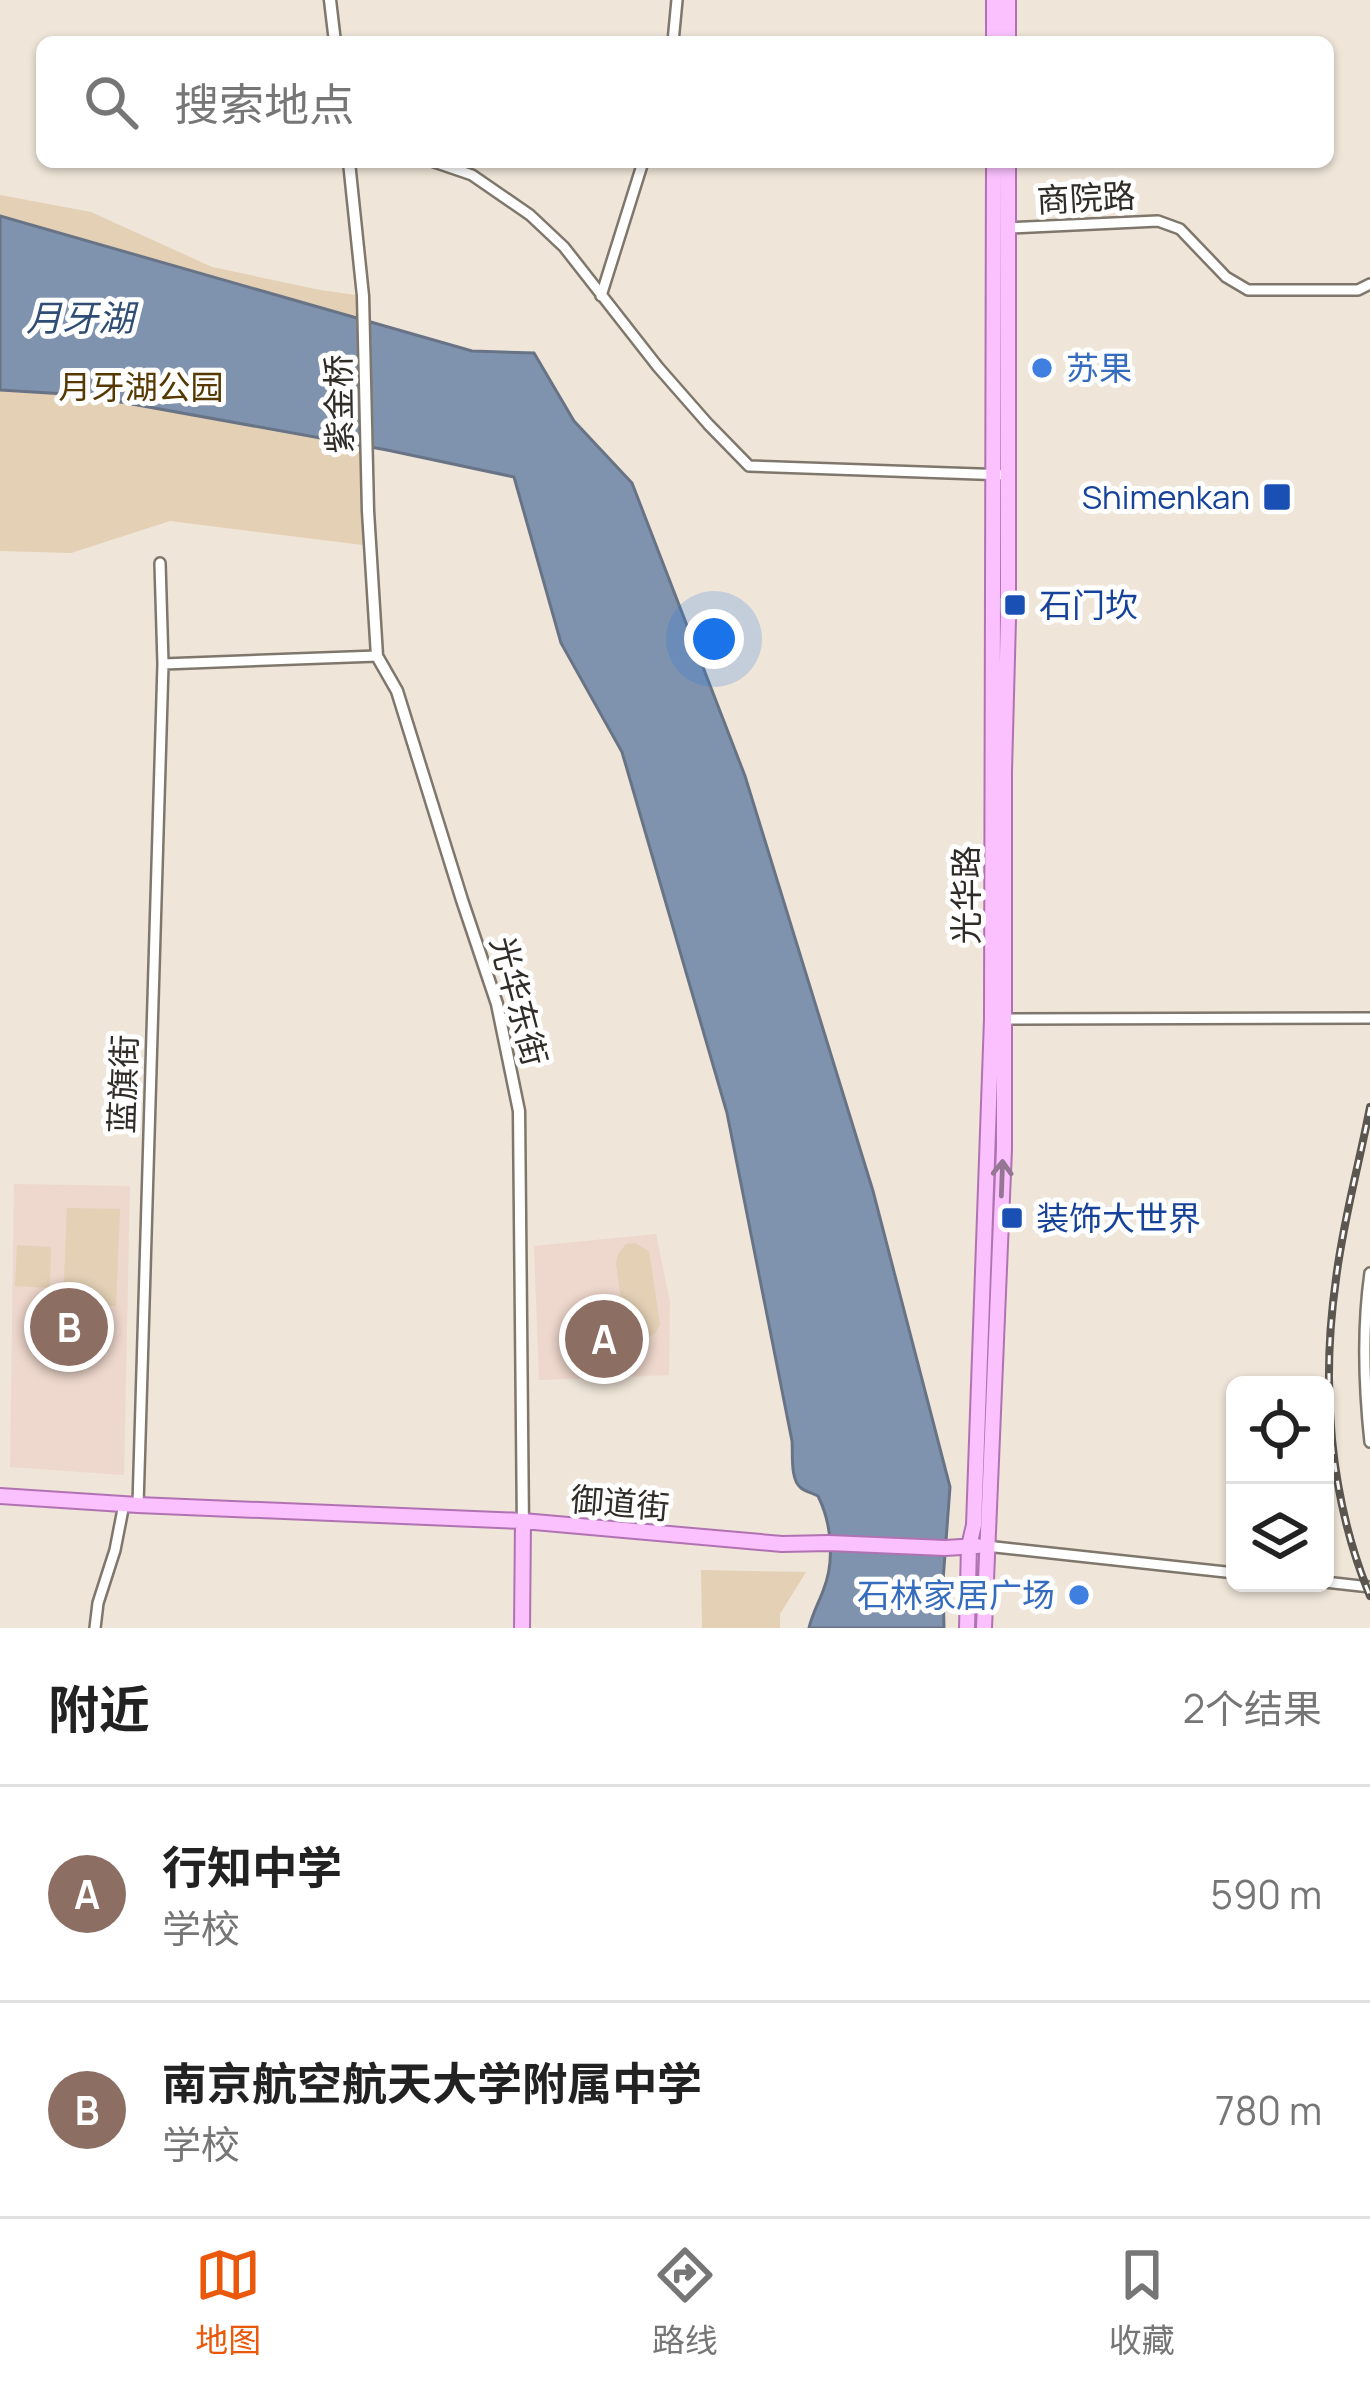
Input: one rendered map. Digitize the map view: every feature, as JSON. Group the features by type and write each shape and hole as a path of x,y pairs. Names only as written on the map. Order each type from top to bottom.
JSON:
{"main road":[{"path":"994,0 994,36"},
{"path":"1008,0 1008,36"},
{"name":"光华路","path":"994,168 1001,474"},
{"name":"光华路","path":"967,1628 977,1546 974,1525 999,1019 1001,474 1008,168"},
{"name":"御道街","path":"0,1496 524,1522 782,1544 977,1546"},
{"path":"522,1628 524,1522"},
{"path":"977,1546 984,1628"}],"street":[{"path":"330,0 334,36"},
{"path":"674,36 677,0"},
{"name":"紫金桥","path":"350,168 363,296 368,511"},
{"path":"452,168 472,175 530,215 563,248 708,424 749,466 1001,474"},
{"path":"601,296 641,168"},
{"name":"商院路","path":"1008,228 1158,221 1180,229 1226,277 1248,290 1358,290 1370,284"},
{"name":"光华东街","path":"368,511 377,656 397,692 497,1004 518,1111 524,1522"},
{"name":"蓝旗街","path":"95,1628 98,1603 131,1505 163,664 160,563"},
{"path":"163,664 377,656"},
{"path":"999,1019 1370,1018"},
{"path":"1370,1273 1364,1312 1370,1442"},
{"path":"977,1546 1226,1572"},
{"path":"1334,1583 1370,1587"}],"shaded area":[{"path":"14,1184 130,1186 124,1475 10,1467"},
{"path":"656,1234 670,1302 669,1375 539,1380 534,1246"}],"green space":[{"name":"月牙湖公园","path":"0,195 91,212 212,267 363,296 371,546 170,521 71,553 0,551"},
{"path":"67,1208 120,1209 116,1306 63,1304"},
{"path":"626,1244 649,1251 660,1324 644,1340 625,1329 616,1264"},
{"path":"17,1245 51,1247 50,1288 15,1286"},
{"path":"701,1570 806,1572 780,1614 780,1628 702,1628"}],"water":[{"name":"月牙湖","path":"0,216 472,351 534,353 574,421 632,483 745,776 873,1191 950,1487 944,1628 809,1628 827,1580 829,1531 818,1496 801,1488 794,1473 792,1441 727,1113 622,752 561,643 514,477 82,395 0,390"}],"railway":[{"path":"1370,1107 1339,1257 1329,1359 1337,1480 1370,1596"}],"place":[{"name":"苏果","path":"1042,368"},
{"name":"Shimenkan","path":"1277,497"},
{"name":"石门坎","path":"1015,605"},
{"name":"装饰大世界","path":"1012,1218"},
{"name":"南京航空航天大学附属中学","path":"69,1327"},
{"name":"行知中学","path":"604,1339"},
{"name":"石林家居广场","path":"1079,1595"}]}
